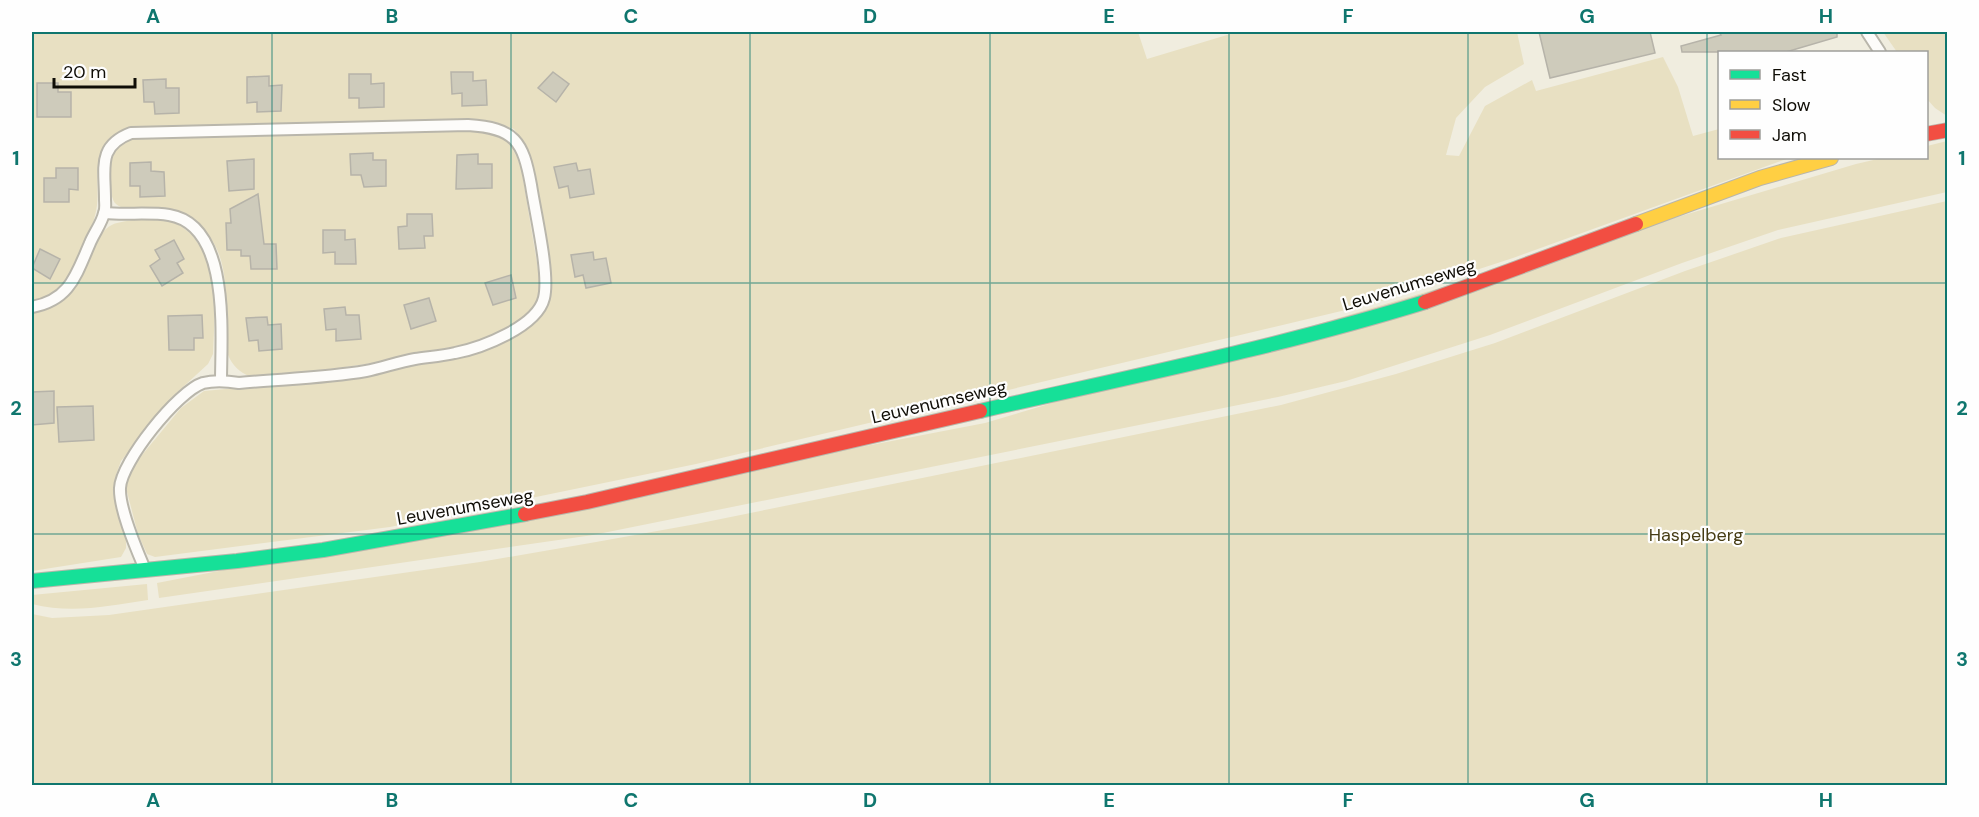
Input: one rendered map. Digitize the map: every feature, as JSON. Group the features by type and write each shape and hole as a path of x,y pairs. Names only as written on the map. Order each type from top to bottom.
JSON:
{"main road":[{"path":"1928,131 1947,130"},
{"name":"Leuvenumseweg","path":"32,581 323,550 471,525 587,502 1261,346 1379,316 1449,294 1760,178 1827,159"}],"lane":[{"path":"1867,32 1879,51"},
{"path":"32,307 52,302 67,291 77,274 105,213 105,157 109,147 116,139 131,133 468,125 490,126 510,134 519,146 527,166 545,273 544,300 532,316 497,339 455,354 413,359 366,371 201,383 176,402 127,464 120,489 132,536 145,570"},
{"path":"105,213 169,215 184,220 198,231 209,247 216,271 220,306 221,381"}],"green space":[{"path":"32,32 1138,32 1147,59 1237,32 1517,32 1524,64 1485,87 1456,118 1446,155 1459,156 1485,106 1532,80 1536,91 1663,57 1678,87 1693,136 1718,129 1718,159 1786,159 1513,258 1375,303 696,464 390,527 155,557 147,554 138,534 126,488 132,467 181,408 204,391 367,376 456,359 499,344 536,321 549,301 551,274 533,165 525,145 514,129 492,121 468,119 130,127 109,139 101,152 95,214 84,250 72,273 58,292 32,302"},
{"path":"1883,32 1947,32 1947,116 1928,100 1928,51 1896,51"},
{"path":"468,130 502,138 517,157 521,167 541,287 535,304 524,318 508,329 489,338 448,349 323,370 251,377 234,365 228,355 223,268 206,231 190,217 172,211 130,209 121,207 113,200 110,170 112,156 120,144 132,139"},
{"path":"1947,141 1947,192 1778,230 1682,263 1490,335 1346,381 1278,397 593,535 159,598 157,583 985,423 1856,164 1878,159 1928,159 1928,146"},
{"name":"Haspelberg","path":"1947,201 1947,785 32,785 32,614 52,618 109,615 480,562 696,524 1281,405 1396,374 1495,343 1685,271 1781,238"},
{"path":"132,220 168,220 181,226 192,235 202,249 210,271 215,307 213,354 208,364 171,398 121,461 113,490 126,537 126,548 121,557 32,571 32,313 54,305 70,292 103,231 115,224"},
{"path":"147,584 148,600 76,609 32,604 32,595"}],"building":[{"path":"1539,32 1650,32 1655,53 1550,78"},
{"path":"1719,32 1837,32 1837,37 1789,51 1682,52 1681,46 1721,35"},
{"path":"451,72 473,72 473,81 486,80 487,105 462,106 462,93 452,94"},
{"path":"553,72 569,84 556,102 538,88"},
{"path":"349,74 371,74 371,84 384,83 384,107 359,108 359,98 349,98"},
{"path":"269,76 269,86 282,85 281,111 257,112 257,102 247,103 247,77"},
{"path":"166,79 166,88 179,88 179,113 155,114 154,102 144,102 143,80"},
{"path":"37,83 58,83 58,92 71,92 71,117 37,117"},
{"path":"373,153 373,160 386,160 386,186 364,187 361,175 351,175 350,154"},
{"path":"478,154 478,164 492,164 492,188 456,189 457,155"},
{"path":"254,159 254,189 229,191 227,161"},
{"path":"151,162 151,171 164,172 165,196 140,197 140,186 130,186 130,163"},
{"path":"576,163 578,171 590,169 594,194 570,198 568,186 559,188 554,167"},
{"path":"56,168 78,168 78,190 69,189 69,202 44,202 44,178 56,178"},
{"path":"258,194 264,244 276,244 277,269 251,269 250,256 241,256 241,250 227,250 226,223 231,223 230,209"},
{"path":"407,214 432,214 433,236 424,236 425,248 399,249 398,227 407,226"},
{"path":"323,230 345,230 345,240 355,239 356,264 335,264 335,252 323,253"},
{"path":"174,240 184,259 177,263 183,273 162,286 150,266 160,259 155,250"},
{"path":"40,249 60,259 50,279 32,268"},
{"path":"593,252 594,260 606,258 611,283 586,288 583,275 575,277 571,255"},
{"path":"511,275 516,298 493,305 485,283"},
{"path":"429,298 436,321 411,329 404,305"},
{"path":"345,307 346,315 359,315 361,339 336,341 336,329 326,330 324,309"},
{"path":"202,315 203,338 194,338 194,350 169,350 168,316"},
{"path":"267,317 268,325 281,324 282,349 259,351 258,340 249,341 246,318"},
{"path":"54,391 54,423 32,425 32,392"},
{"path":"93,406 94,440 59,442 57,407"}],"traffic: fast":[{"path":"980,411 1259,347 1425,302"},
{"path":"32,581 237,561 323,550 525,514"}],"traffic: slow":[{"path":"1636,224 1760,178 1827,159"}],"traffic: jam":[{"path":"1928,134 1948,130"},
{"path":"1425,302 1636,224"},
{"path":"525,514 587,502 980,411"}]}
